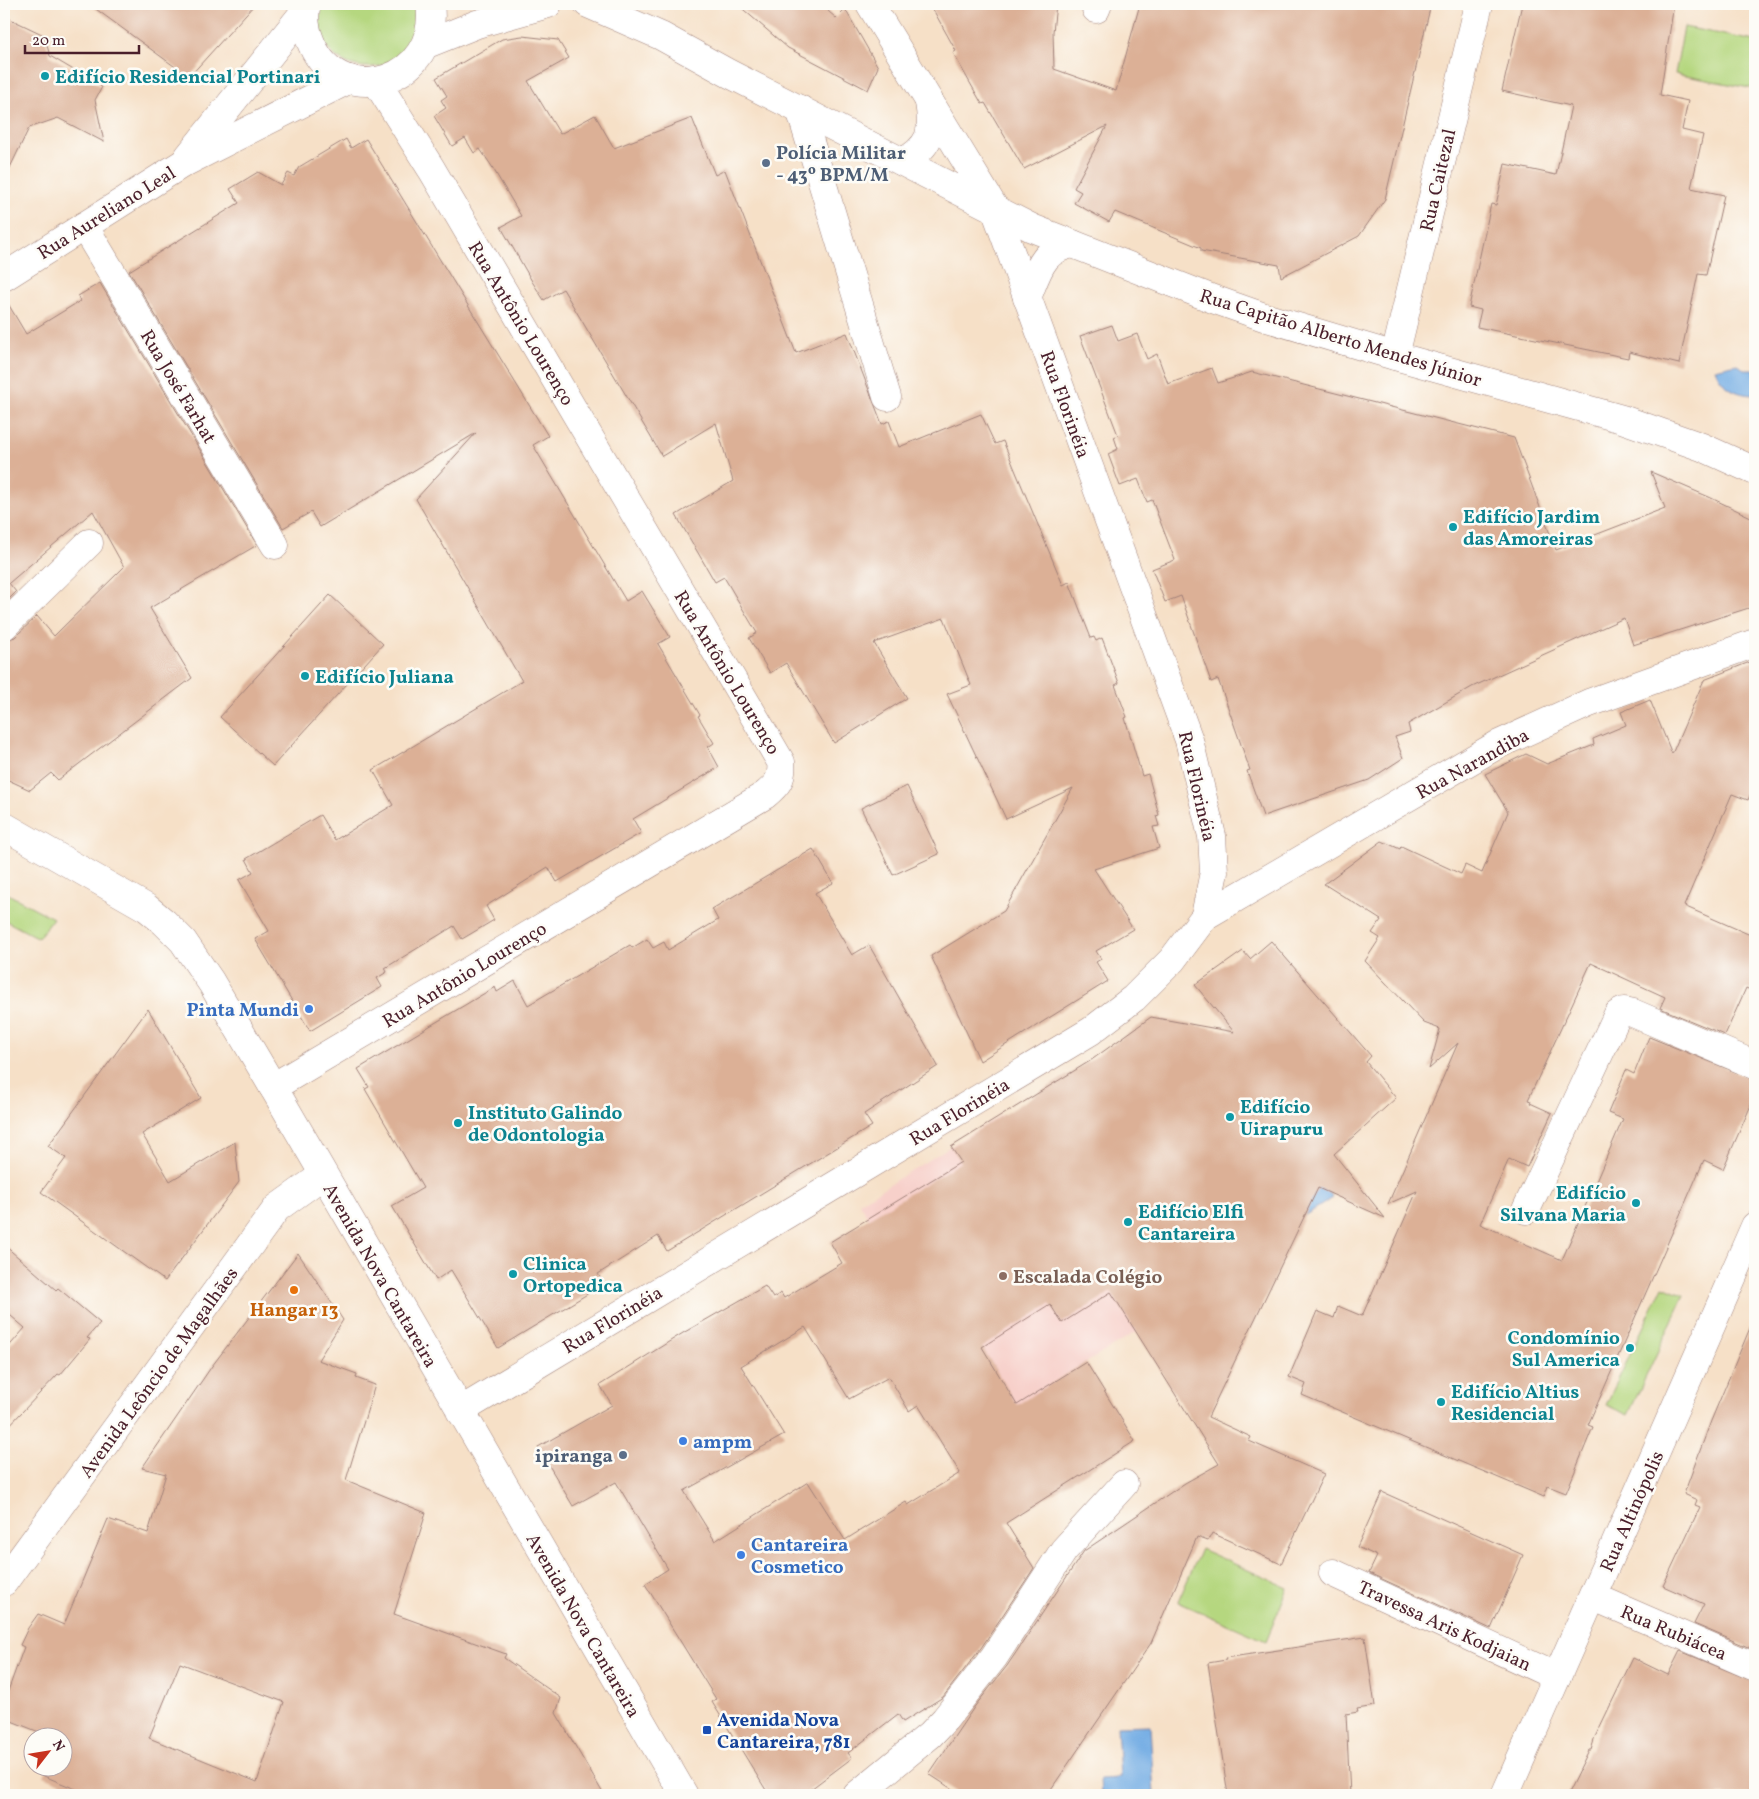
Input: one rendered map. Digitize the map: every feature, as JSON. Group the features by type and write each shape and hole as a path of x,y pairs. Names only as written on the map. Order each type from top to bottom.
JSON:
{"street":[{"name":"Rua Aureliano Leal","path":"4,277 182,164 363,80 397,75 414,62 427,44 431,30 430,4"},
{"path":"427,44 477,24 548,4"},
{"name":"Rua Capitão Alberto Mendes Júnior","path":"588,4 661,36 1032,228 1213,299 1394,356 1622,419 1702,447 1755,472"},
{"name":"Rua Florinéia","path":"460,1411 1091,1031 1134,998 1172,960 1205,916 1214,872 1212,836 1189,740 1027,298 994,209 870,4"},
{"name":"Rua Caitezal","path":"1394,356 1479,4"},
{"name":"Rua Aureliano Leal","path":"306,8 306,33 315,53 331,69 363,80"},
{"name":"Rua Aureliano Leal","path":"182,164 306,8"},
{"name":"Rua Antônio Lourenço","path":"273,1087 765,795 778,784 782,774 781,762 432,170 363,80"},
{"path":"903,162 924,146 931,134 929,102"},
{"path":"800,109 887,398"},
{"name":"Rua José Farhat","path":"84,226 275,545"},
{"path":"1027,298 1042,262 1050,252 1059,246 1073,244"},
{"path":"4,626 89,542"},
{"name":"Rua Narandiba","path":"1205,916 1497,745 1589,704 1755,643"},
{"name":"Avenida Nova Cantareira","path":"4,826 147,908 183,941 211,982 273,1087 684,1795"},
{"path":"1526,1210 1618,1014 1624,1011 1633,1012 1755,1066"},
{"name":"Avenida Leôncio de Magalhães","path":"4,1582 278,1208 324,1174"},
{"name":"Rua Altinópolis","path":"1505,1795 1594,1597 1755,1226"},
{"path":"857,1795 930,1735 945,1719 994,1657 1064,1550 1124,1484"},
{"name":"Travessa Aris Kodjaian","path":"1333,1573 1557,1677"},
{"name":"Rua Rubiácea","path":"1594,1597 1755,1667"}],"shaded area":[{"name":"Escalada Colégio","path":"1001,1115 1136,1332 995,1419 859,1203"}],"green space":[{"path":"321,4 416,4 415,33 403,53 386,64 365,67 345,62 329,50 320,30"},
{"path":"1684,27 1755,41 1755,89 1675,74"},
{"path":"4,892 53,918 38,938 4,920"},
{"path":"1663,1286 1684,1295 1628,1415 1606,1405"},
{"path":"1201,1549 1288,1588 1266,1641 1178,1602"}],"water":[{"path":"1737,364 1745,370 1755,370 1755,395 1748,395 1730,389 1722,381 1715,369"},
{"path":"1315,1169 1333,1198 1289,1225"},
{"path":"1150,1725 1154,1795 1101,1795 1100,1779 1120,1778 1117,1726"}],"building":[{"path":"89,4 255,4 189,77"},
{"path":"737,4 820,4 836,18 845,9 878,67 868,90 788,48"},
{"path":"930,4 1056,4 1053,32 1054,69 1116,91 1140,4 1431,4 1385,199 1359,236 1281,277 1279,265 1201,251 1201,248 1115,212 1109,222 1074,203 1081,192 1074,188 1107,126 1024,169 985,103 982,104 953,53 956,51"},
{"path":"1522,4 1674,4 1660,95 1688,101 1682,130 1703,135 1691,188 1724,195 1706,275 1698,274 1679,364 1629,352 1628,358 1477,327 1481,310 1469,307 1491,204 1496,205 1505,164 1556,175 1571,106 1502,91"},
{"name":"Edifício Residencial Portinari","path":"4,16 44,35 50,56 102,87 95,100 104,142 58,118 29,128 4,180"},
{"path":"522,36 558,40 569,58 528,81 560,134 595,115 614,148 692,118 715,175 725,170 796,353 847,333 882,424 889,421 899,447 981,414 995,444 1003,441 1063,585 1069,582 1091,638 1094,637 1096,641 1102,638 1119,683 1115,685 1127,717 1125,718 1142,776 1148,774 1159,815 1156,816 1159,826 1153,827 1159,848 1094,869 1133,929 1096,951 1101,959 1096,962 1108,981 980,1061 931,956 1004,911 1073,788 1006,819 947,694 971,685 944,618 874,643 907,698 834,743 786,663 770,673 749,638 757,633 724,577 715,582 676,515 733,481 716,423 662,456 563,289 544,300 533,283 501,227 521,216 491,165 480,149 474,153 465,138 452,146 434,116 446,108 441,100 447,96 436,78 502,39"},
{"path":"346,139 351,148 366,139 548,436 533,445 626,601 642,591 670,637 658,644 700,715 698,716 714,743 708,747 719,767 633,819 641,833 557,882 548,867 486,906 494,920 462,939 454,926 385,968 387,972 377,978 382,987 310,1031 255,939 269,931 239,880 253,872 246,859 320,815 335,840 393,805 373,770 522,681 416,499 476,433 320,527 311,512 283,528 129,271 239,203 230,189 258,172 281,185 288,173 294,176 299,167"},
{"path":"100,283 257,545 150,608 192,678 58,780 51,773 30,790 4,778 4,641 15,637 37,616 54,636 124,567 93,511 9,583 16,592 4,604 4,297 26,334 80,301 78,296"},
{"path":"1112,325 1118,341 1137,334 1147,359 1157,354 1168,384 1212,368 1218,383 1252,372 1514,438 1556,550 1665,508 1651,472 1709,497 1755,519 1755,606 1633,645 1624,618 1472,687 1408,724 1410,732 1395,737 1403,758 1369,780 1263,816 1247,771 1250,770 1218,679 1211,682 1181,596 1165,602 1152,569 1175,560 1152,500 1147,502 1138,479 1120,486 1108,454 1118,449 1114,437 1118,435 1080,336"},
{"name":"Edifício Juliana","path":"330,595 383,644 273,766 220,717"},
{"path":"1755,660 1755,784 1748,800 1732,794 1684,906 1755,937 1755,992 1746,988 1725,1035 1660,1008 1665,997 1591,963 1528,1100 1531,1101 1530,1103 1552,1113 1527,1167 1509,1159 1480,1224 1562,1260 1623,1119 1608,1113 1626,1070 1634,1074 1649,1037 1755,1080 1755,1096 1723,1169 1704,1160 1588,1425 1593,1427 1566,1493 1548,1486 1544,1497 1302,1395 1306,1384 1289,1377 1317,1311 1334,1318 1338,1306 1362,1316 1417,1191 1388,1204 1458,1043 1429,1069 1440,1029 1424,1023 1365,961 1380,938 1372,933 1381,920 1324,884 1382,841 1400,849 1401,846 1461,874 1465,865 1482,873 1508,812 1485,774 1526,754 1547,764 1594,745 1593,739 1626,725 1621,712 1650,700 1672,754 1704,680"},
{"path":"907,786 939,854 893,875 861,808"},
{"path":"813,849 833,883 815,893 852,955 869,945 938,1066 864,1114 872,1126 667,1251 658,1236 598,1274 604,1284 498,1348 451,1270 436,1280 392,1206 423,1188 365,1089 369,1087 358,1069 495,987 497,992 515,981 528,1005 630,945 632,948 647,939 653,948 664,942 668,950 718,920 712,909"},
{"path":"1271,941 1371,1056 1366,1062 1396,1098 1334,1154 1385,1218 1318,1188 1208,1417 1251,1437 1249,1441 1324,1474 1281,1564 1212,1533 1208,1541 1197,1537 1151,1643 1047,1795 961,1795 929,1774 975,1706 1007,1666 1084,1551 1185,1483 1219,1464 1111,1292 1062,1323 1050,1304 982,1347 1017,1405 1086,1362 1135,1441 1006,1523 1034,1568 981,1648 943,1697 903,1722 898,1714 848,1753 852,1758 803,1795 769,1795 712,1702 716,1699 645,1584 668,1569 616,1482 573,1506 538,1447 612,1405 600,1385 683,1333 765,1286 773,1298 781,1293 784,1298 842,1263 830,1242 961,1162 951,1147 1090,1061 1151,1017 1234,1032 1195,985 1243,951 1250,959","holes":["805,1327 849,1399 889,1377 909,1411 918,1405 960,1473 908,1505 906,1502 845,1540 808,1482 715,1541 684,1491 784,1435 741,1366"]},
{"path":"148,1009 201,1098 142,1134 170,1181 235,1142 239,1182 165,1281 41,1192 66,1158 48,1146"},
{"path":"4,1245 56,1290 58,1288 100,1323 87,1338 90,1339 60,1375 58,1374 4,1431 4,1352 25,1328 4,1310"},
{"path":"298,1253 343,1320 318,1360 357,1374 356,1378 375,1385 346,1480 426,1513 394,1614 506,1654 504,1658 561,1698 556,1713 604,1795 90,1795 44,1776 72,1776 72,1726 24,1726 4,1718 4,1702 24,1647 20,1645 28,1628 38,1614 64,1625 108,1519 148,1533 166,1474 142,1468 212,1366","holes":["180,1663 284,1702 257,1782 149,1738"]},
{"path":"1755,1316 1755,1650 1694,1624 1704,1604 1663,1586 1700,1507 1695,1505 1697,1500 1684,1494 1711,1421"},
{"path":"1382,1492 1523,1555 1491,1629 1369,1573 1377,1556 1357,1547"},
{"path":"1365,1637 1375,1706 1357,1709 1358,1712 1346,1714 1350,1795 1228,1795 1208,1663 1226,1660 1225,1658"},
{"path":"1680,1651 1755,1682 1755,1795 1567,1795 1589,1750 1591,1750 1595,1737 1633,1658 1668,1675"}],"place":[{"name":"Edifício Residencial Portinari","path":"45,76"},
{"name":"Polícia Militar - 43º BPM/M","path":"766,163"},
{"name":"Edifício Jardim das Amoreiras","path":"1453,527"},
{"name":"Edifício Juliana","path":"305,676"},
{"name":"Pinta Mundi","path":"309,1009"},
{"name":"Edifício Uirapuru","path":"1230,1117"},
{"name":"Instituto Galindo de Odontologia","path":"458,1123"},
{"name":"Edifício Silvana Maria","path":"1636,1203"},
{"name":"Edifício Elfi Cantareira","path":"1128,1222"},
{"name":"Clinica Ortopedica","path":"513,1274"},
{"name":"Escalada Colégio","path":"1003,1276"},
{"name":"Hangar 13","path":"294,1290"},
{"name":"Condomínio Sul America","path":"1630,1348"},
{"name":"Edifício Altius Residencial","path":"1441,1402"},
{"name":"ampm","path":"683,1441"},
{"name":"ipiranga","path":"623,1455"},
{"name":"Cantareira Cosmetico","path":"741,1555"},
{"name":"Avenida Nova Cantareira, 781","path":"707,1730"}]}
